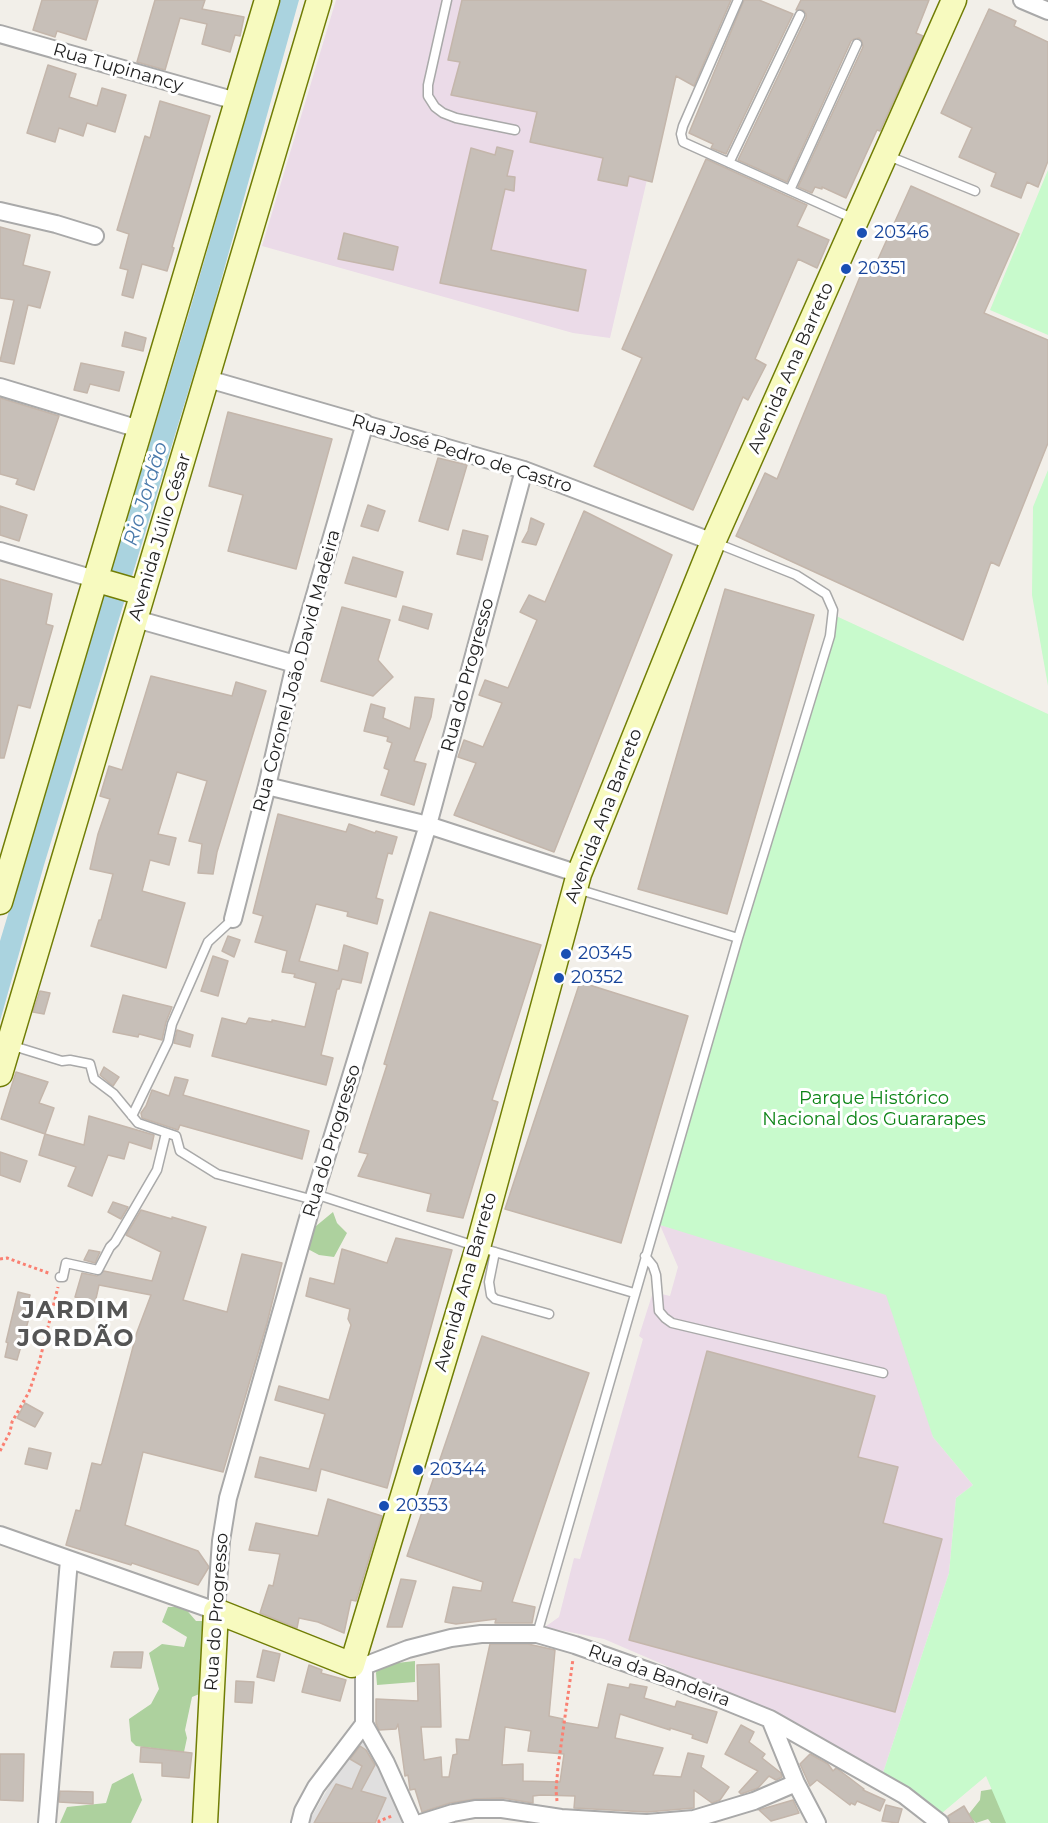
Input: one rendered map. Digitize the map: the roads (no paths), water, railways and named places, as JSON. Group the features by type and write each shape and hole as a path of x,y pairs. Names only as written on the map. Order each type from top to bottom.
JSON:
{"street":[{"path":"0,902 267,0"},
{"name":"Avenida Júlio César","path":"0,1074 319,0"},
{"name":"Avenida Ana Barreto","path":"358,1666 486,1249 577,881 713,542 954,0"},
{"path":"1022,0 1048,11"},
{"name":"Rua Tupinancy","path":"0,34 236,101"},
{"path":"0,211 95,236"},
{"name":"Rua José Pedro de Castro","path":"208,379 524,470 713,542"},
{"path":"0,387 139,429"},
{"name":"Rua Coronel João David Madeira","path":"232,920 267,786 295,664 365,423"},
{"name":"Rua do Progresso","path":"205,1823 216,1611 221,1541 228,1498 314,1197 428,825 524,470"},
{"path":"0,550 142,593"},
{"path":"136,618 295,664"},
{"path":"267,786 428,825 577,881"},
{"path":"0,1535 216,1611 358,1666 364,1724 386,1763 413,1823"},
{"path":"47,1823 69,1560"},
{"name":"Rua da Bandeira","path":"358,1666 408,1649 451,1638 482,1634 537,1634 671,1679 770,1719 904,1795 939,1823"},
{"path":"770,1719 814,1822"},
{"path":"300,1823 303,1811 316,1786 364,1724"},
{"path":"421,1823 475,1809 502,1809 561,1820 647,1823 694,1819 754,1801 796,1783"}],"lane":[{"path":"447,0 428,85 428,96 435,107 443,113 456,118 515,130"},
{"path":"738,0 687,116 681,134 683,142 857,220"},
{"path":"729,163 800,15"},
{"path":"790,190 857,44"},
{"path":"886,155 975,191"},
{"path":"537,1634 738,938 830,636 833,610 826,594 796,575 713,542"},
{"path":"577,881 738,938"},
{"path":"132,1116 168,1042 172,1024 208,942 232,920"},
{"path":"9,1045 62,1061 70,1060 90,1064 94,1079 114,1094 138,1124 176,1136 180,1151 217,1174 314,1197 634,1293"},
{"path":"60,1277 63,1277 66,1263 98,1270 156,1170 165,1133"},
{"path":"486,1249 491,1295 495,1299 549,1314"},
{"path":"645,1256 656,1275 659,1311 672,1323 883,1373"}],"water":[{"name":"Rio Jordão","path":"280,0 299,0 210,320 44,865 0,1021 0,941 191,306"}],"place":[{"name":"20346","path":"862,233"},
{"name":"20351","path":"846,269"},
{"name":"20345","path":"566,954"},
{"name":"20352","path":"559,978"},
{"name":"20344","path":"418,1470"},
{"name":"20353","path":"384,1506"}],"district":[{"name":"JARDIM JORDÃO","path":"76,1325"}],"park label":[{"name":"Parque Histórico Nacional dos Guararapes","path":"874,1109"}]}
